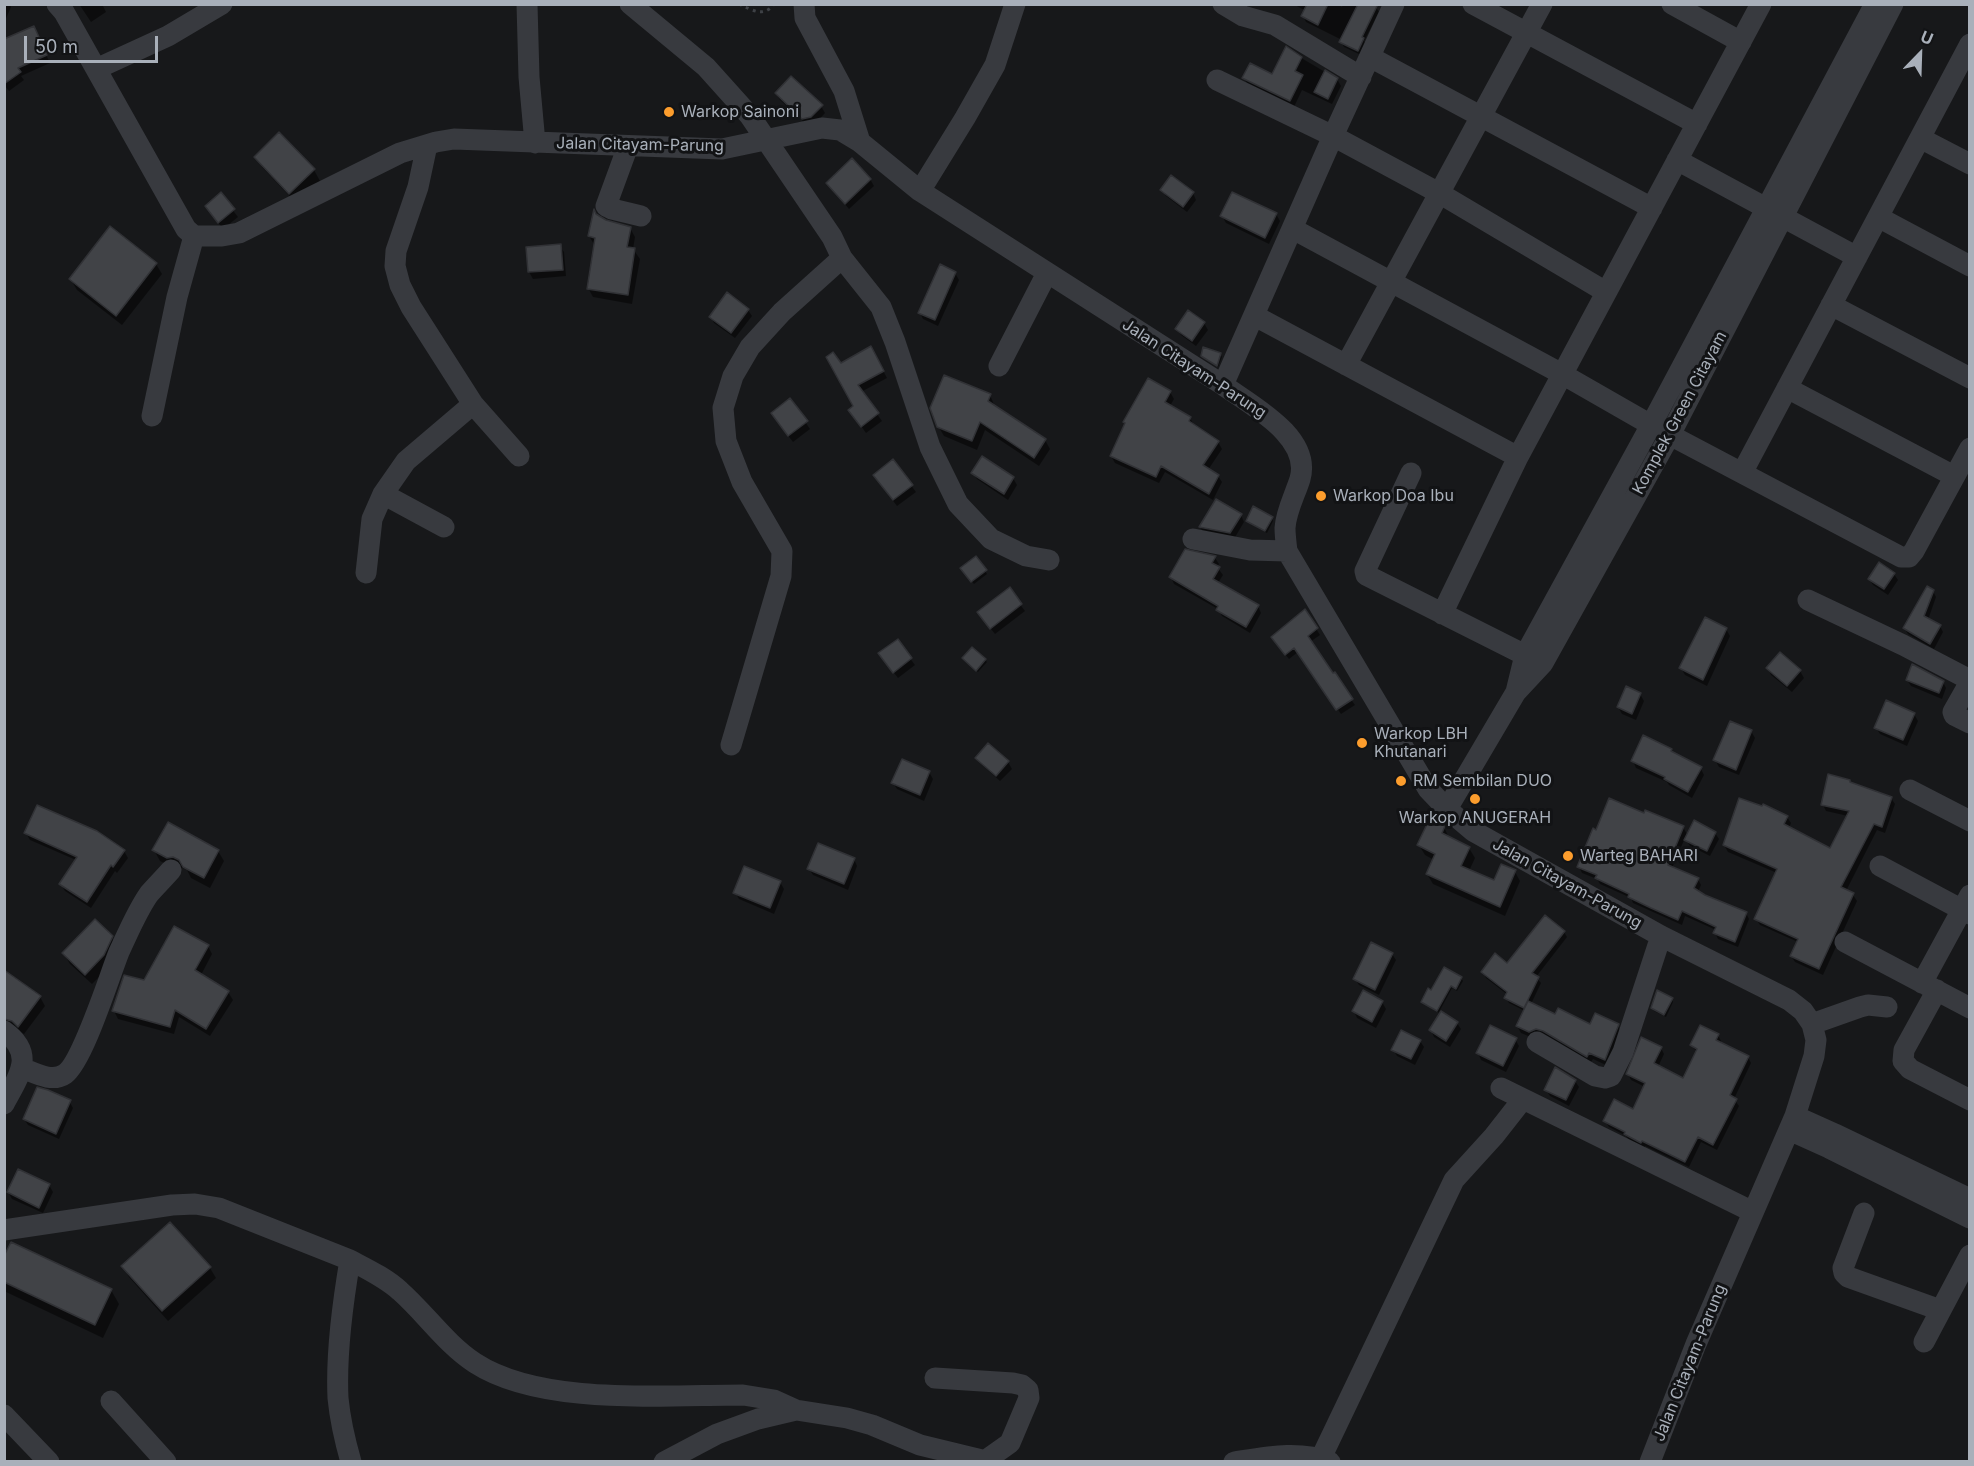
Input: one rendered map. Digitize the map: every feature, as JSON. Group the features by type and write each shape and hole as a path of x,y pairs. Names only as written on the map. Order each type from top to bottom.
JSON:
{"street":[{"path":"57,4 64,12 186,229 194,236 177,297 152,416"},
{"path":"96,69 168,36 222,4"},
{"path":"528,4 529,77 535,143"},
{"path":"630,4 706,67 750,116 832,237 842,258 881,307 930,447 958,504 991,539 1026,556 1049,560"},
{"path":"804,4 805,18 844,91 860,142"},
{"path":"920,191 995,65 1015,4"},
{"path":"1223,4 1244,16 1275,25 1361,77"},
{"path":"1223,386 1394,4"},
{"path":"1473,4 1697,124"},
{"path":"1346,365 1542,4"},
{"path":"1672,4 1741,42"},
{"path":"1442,614 1518,457 1761,4"},
{"path":"1516,692 1525,655 1651,425 1774,212 1875,4"},
{"name":"Komplek Green Citayam","path":"1447,809 1516,692 1543,663 1670,435 1774,212 1893,4"},
{"path":"1742,473 1920,138 1967,56"},
{"path":"1370,57 1652,208"},
{"path":"1217,80 1333,136 1439,193 1606,292"},
{"path":"807,131 844,91"},
{"name":"Jalan Citayam-Parung","path":"194,236 222,236 239,233 400,153 454,140 722,149 807,131 840,130 860,142 920,191 1265,415 1284,431 1297,447 1302,463 1301,477 1285,529 1287,551 1428,789 1473,831 1661,936 1789,1000 1803,1011 1812,1024 1816,1040 1814,1056 1792,1123 1696,1344 1650,1461"},
{"path":"1920,138 1970,164"},
{"path":"427,145 418,187 401,235 395,266 400,285 411,307 473,404 519,456"},
{"path":"628,146 606,206 641,216"},
{"path":"1677,160 1857,257"},
{"path":"1878,217 1970,266"},
{"path":"1293,229 1562,374 1651,425 1901,557 1909,556 1914,551 1970,448"},
{"path":"731,745 782,576 782,551 742,482 726,441 723,408 733,376 750,347 782,312 842,258"},
{"path":"999,366 1047,273"},
{"path":"1831,305 1970,378"},
{"path":"1255,316 1518,457"},
{"path":"1787,388 1954,477"},
{"path":"366,573 372,519 383,494 406,461 473,404"},
{"path":"1411,473 1365,571 1370,578 1525,655"},
{"path":"383,494 444,527"},
{"path":"1193,539 1250,550 1287,551"},
{"path":"1808,600 1903,645 1970,681 1953,712 1954,716 1970,723"},
{"path":"1911,790 1970,821"},
{"path":"1880,866 1967,906 1930,987 1905,1050 1903,1061 1910,1069 1970,1100"},
{"path":"22,1068 47,1078 59,1077 67,1073 74,1064 120,950 138,912 149,895 171,870"},
{"path":"1537,1042 1595,1076 1605,1078 1611,1076 1623,1052 1661,936"},
{"path":"1845,942 1970,1008"},
{"path":"1812,1024 1860,1006 1887,1007"},
{"path":"4,1031 19,1045 24,1056 22,1068 4,1104"},
{"path":"1502,1088 1753,1212"},
{"path":"1234,1461 1282,1455 1325,1460 1454,1180 1494,1136 1523,1098"},
{"path":"1792,1123 1835,1134 1970,1199"},
{"path":"1792,1123 1829,1148 1970,1218"},
{"path":"4,1230 172,1205 195,1204 219,1208 350,1260 383,1278 399,1290 456,1349 475,1363 524,1384 595,1395 751,1396 774,1400 796,1410 848,1418 872,1425 917,1453 952,1454 987,1459 1010,1443 1029,1398 1028,1390 1022,1385 1013,1383 935,1378"},
{"path":"1864,1213 1843,1268 1844,1273 1848,1277 1940,1310"},
{"path":"1924,1342 1970,1255"},
{"path":"350,1260 341,1335 338,1398 344,1437 351,1461"},
{"path":"111,1401 166,1461"},
{"path":"664,1461 717,1434 758,1419 796,1410"},
{"path":"4,1415 49,1461"}],"path":[{"path":"739,4 758,12 764,12 774,4"}],"building":[{"path":"1307,4 1328,4 1318,25 1301,16"},
{"path":"1358,4 1378,4 1362,37 1364,38 1358,51 1339,42"},
{"path":"34,26 47,55 18,68 21,72 4,84 4,39"},
{"path":"1286,46 1302,57 1295,71 1303,75 1290,101 1242,78 1250,63 1272,74"},
{"path":"1325,70 1338,78 1328,99 1314,92"},
{"path":"791,76 823,105 811,117 802,119 775,93"},
{"path":"279,132 315,169 289,194 254,157"},
{"path":"852,158 871,179 845,204 826,183"},
{"path":"1171,175 1194,192 1183,207 1160,190"},
{"path":"221,192 235,209 218,223 205,206"},
{"path":"1232,192 1277,213 1265,238 1220,216"},
{"path":"594,209 596,214 606,220 631,227 627,247 635,248 628,295 587,289 595,238 588,236"},
{"path":"110,226 157,263 116,316 69,279"},
{"path":"561,244 563,270 528,272 526,247"},
{"path":"940,264 956,272 935,320 918,313"},
{"path":"727,292 749,309 731,333 709,317"},
{"path":"1188,310 1205,322 1192,341 1175,329"},
{"path":"871,346 884,371 858,385 879,413 861,427 848,410 853,406 826,357 833,352 841,363"},
{"path":"1203,347 1221,353 1217,366 1201,356"},
{"path":"944,375 991,394 988,401 1046,439 1034,458 980,422 972,441 937,427 930,408"},
{"path":"1148,378 1171,391 1165,402 1191,417 1189,421 1219,441 1203,465 1219,475 1209,494 1161,466 1156,477 1110,456 1125,423 1123,422"},
{"path":"790,398 808,421 788,436 771,413"},
{"path":"982,456 1014,477 1004,494 971,473"},
{"path":"893,459 913,485 893,500 873,475"},
{"path":"1216,499 1242,514 1230,533 1199,527"},
{"path":"1253,506 1273,517 1265,531 1246,521"},
{"path":"1185,549 1216,556 1212,563 1220,567 1213,579 1259,605 1246,627 1216,610 1218,606 1169,577"},
{"path":"976,556 987,570 971,582 960,568"},
{"path":"1879,562 1895,573 1884,589 1868,579"},
{"path":"1927,586 1934,590 1924,616 1941,625 1930,644 1903,628"},
{"path":"1010,587 1022,604 990,629 977,612"},
{"path":"1305,609 1318,628 1308,636 1353,699 1336,710 1294,648 1285,655 1271,637"},
{"path":"1705,617 1727,628 1703,680 1679,668"},
{"path":"898,639 912,658 893,673 878,653"},
{"path":"972,647 986,659 976,671 962,658"},
{"path":"1780,652 1801,670 1787,686 1766,668"},
{"path":"1912,664 1944,681 1939,693 1906,680"},
{"path":"1626,686 1641,693 1632,714 1617,707"},
{"path":"1886,700 1915,713 1903,740 1874,728"},
{"path":"1730,721 1752,730 1736,770 1713,760"},
{"path":"1643,735 1702,767 1688,792 1664,779 1665,777 1631,761"},
{"path":"988,743 1009,761 996,776 975,758"},
{"path":"902,759 930,771 920,795 891,783"},
{"path":"1828,774 1892,797 1882,827 1874,824 1841,887 1854,893 1819,969 1790,956 1798,939 1754,919 1777,869 1723,845 1739,798 1762,806 1763,804 1788,816 1784,824 1830,848 1849,811 1821,805"},
{"path":"1609,798 1644,813 1645,810 1684,826 1668,865 1699,878 1694,888 1705,895 1747,912 1735,942 1713,933 1716,927 1682,911 1678,920 1628,897 1629,894 1595,878 1597,875 1577,867 1593,828 1596,830"},
{"path":"37,805 97,831 125,850 113,867 111,865 87,902 59,884 77,857 24,833"},
{"path":"1430,818 1445,826 1442,833 1470,847 1461,866 1494,880 1501,864 1516,870 1500,907 1426,874 1435,854 1417,845"},
{"path":"1694,820 1716,832 1707,851 1684,840"},
{"path":"168,822 219,850 204,878 183,867 179,860 173,857 167,858 152,850"},
{"path":"818,843 855,858 844,884 807,869"},
{"path":"744,866 781,881 770,908 733,893"},
{"path":"1545,915 1565,931 1532,973 1539,977 1524,1008 1504,998 1507,992 1481,972 1495,953 1507,963"},
{"path":"95,919 113,936 104,955 85,975 62,953"},
{"path":"174,926 209,945 195,970 229,991 206,1029 175,1010 170,1027 112,1011 124,975 144,980"},
{"path":"1371,942 1393,953 1375,990 1353,979"},
{"path":"1444,967 1462,977 1456,989 1451,986 1437,1011 1421,1002 1428,988 1431,990"},
{"path":"4,970 41,996 18,1027 12,1021 4,1019"},
{"path":"1363,990 1383,1001 1372,1022 1352,1011"},
{"path":"1657,990 1673,998 1664,1015 1651,1008"},
{"path":"1528,1001 1555,1014 1558,1008 1590,1024 1595,1013 1619,1024 1605,1060 1589,1053 1587,1057 1543,1031 1536,1029 1529,1032 1516,1026"},
{"path":"1441,1011 1458,1022 1446,1041 1429,1030"},
{"path":"1490,1025 1517,1038 1503,1066 1476,1053"},
{"path":"1700,1025 1719,1034 1716,1040 1749,1056 1730,1095 1737,1099 1713,1145 1698,1137 1685,1162 1642,1141 1641,1143 1603,1121 1614,1099 1633,1109 1645,1083 1626,1074 1641,1037 1662,1047 1654,1063 1683,1078 1697,1049 1690,1045"},
{"path":"1401,1030 1421,1040 1411,1059 1391,1050"},
{"path":"1555,1067 1576,1080 1566,1100 1544,1090"},
{"path":"37,1087 71,1100 56,1134 23,1119"},
{"path":"18,1169 50,1184 39,1208 7,1192"},
{"path":"170,1222 211,1267 162,1311 121,1266"},
{"path":"11,1242 112,1289 95,1325 4,1282 4,1256"}],"place":[{"name":"Warkop Sainoni","path":"669,112"},
{"name":"Warkop Doa Ibu","path":"1321,496"},
{"name":"Warkop LBH Khutanari","path":"1362,743"},
{"name":"RM Sembilan DUO","path":"1401,781"},
{"name":"Warkop ANUGERAH","path":"1475,799"},
{"name":"Warteg BAHARI","path":"1568,856"}]}
